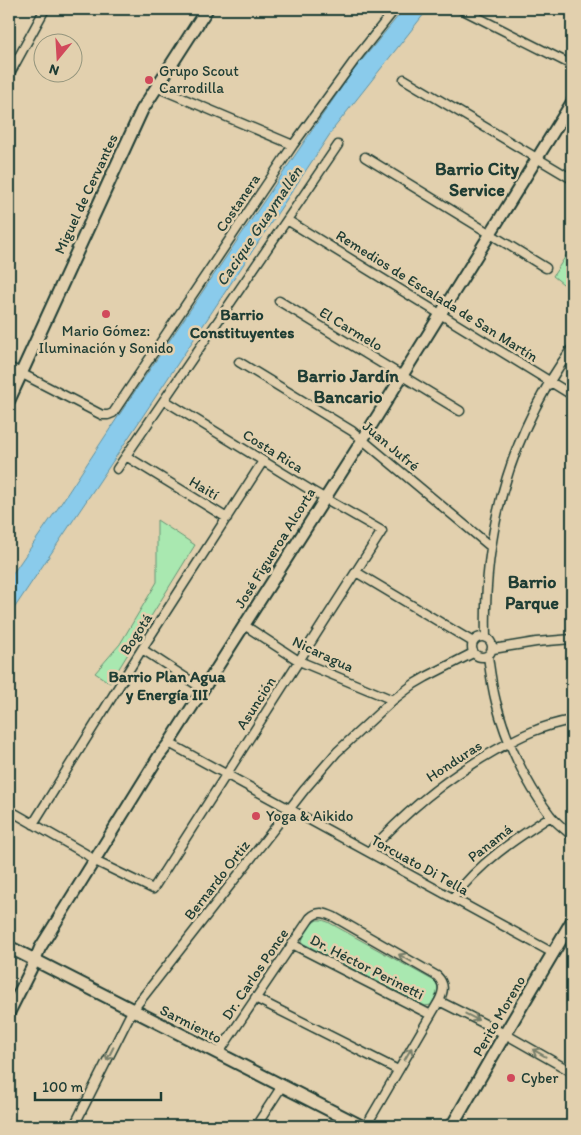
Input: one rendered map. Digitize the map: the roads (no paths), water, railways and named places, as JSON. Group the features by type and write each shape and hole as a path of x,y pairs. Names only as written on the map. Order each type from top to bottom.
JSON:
{"main road":[{"name":"Miguel de Cervantes","path":"9,400 142,110 207,9"},
{"name":"Perito Moreno","path":"452,1126 572,921"},
{"name":"Sarmiento","path":"9,947 361,1126"}],"street":[{"path":"9,75 45,9"},
{"name":"Costanera","path":"20,373 102,414 108,415 113,413 293,145 356,56 395,9"},
{"path":"461,9 572,65"},
{"path":"404,79 572,179"},
{"path":"156,87 293,145"},
{"name":"José Figueroa Alcorta","path":"9,1013 40,948 159,756 363,439 572,102"},
{"path":"117,469 338,144"},
{"path":"366,157 546,268"},
{"name":"Remedios de Escalada de San Martín","path":"287,220 572,395"},
{"name":"El Carmelo","path":"279,301 460,412"},
{"path":"486,638 486,597 491,547 500,498 514,453 529,420 572,348"},
{"name":"Juan Jufré","path":"239,362 363,439 491,547"},
{"path":"9,367 20,373"},
{"name":"Costa Rica","path":"164,400 382,532"},
{"name":"Haití","path":"126,456 227,518"},
{"name":"Bogotá","path":"33,824 142,649 263,461"},
{"name":"Asunción","path":"94,861 153,889 382,532"},
{"path":"356,572 473,642"},
{"name":"Nicaragua","path":"244,626 299,661 393,700"},
{"path":"479,637 486,638 492,643 493,649 485,658 478,657 473,653 473,642 479,637"},
{"path":"493,649 536,642 572,639"},
{"path":"142,649 203,689"},
{"name":"Bernardo Ortiz","path":"74,1126 132,1011 305,789 337,752 393,700 414,684 473,653"},
{"path":"488,656 497,704 510,742 531,785 551,816 572,836"},
{"name":"Honduras","path":"369,852 389,829 426,796 478,760 510,742 547,726 572,720"},
{"name":"Torcuato Di Tella","path":"169,743 553,953"},
{"path":"9,810 86,854 94,861"},
{"name":"Panamá","path":"453,898 472,875 497,852 551,816"},
{"name":"Dr. Carlos Ponce","path":"218,1054 310,918 319,913"},
{"name":"Dr. Héctor Perinetti","path":"319,913 334,917 437,976 442,980 444,986 439,1001 505,1034 572,1072"},
{"name":"Dr. Héctor Perinetti","path":"292,944 430,1015"},
{"path":"255,998 398,1070"},
{"path":"366,1126 439,1001"},
{"path":"256,1126 282,1086"}],"water":[{"name":"Cacique Guaymallén","path":"404,9 428,9 334,128 9,616 9,579 321,117 353,71"}],"place":[{"name":"Grupo Scout Carrodilla","path":"149,80"},
{"name":"Mario Gómez: Iluminación y Sonido","path":"106,314"},
{"name":"Yoga & Aikido","path":"256,816"},
{"name":"Cyber","path":"511,1078"}],"district":[{"name":"Barrio City Service","path":"477,179"},
{"name":"Barrio Constituyentes","path":"242,323"},
{"name":"Barrio Jardín Bancario","path":"348,386"},
{"name":"Barrio Parque","path":"532,592"},
{"name":"Barrio Plan Agua y Energía III","path":"167,685"}]}
